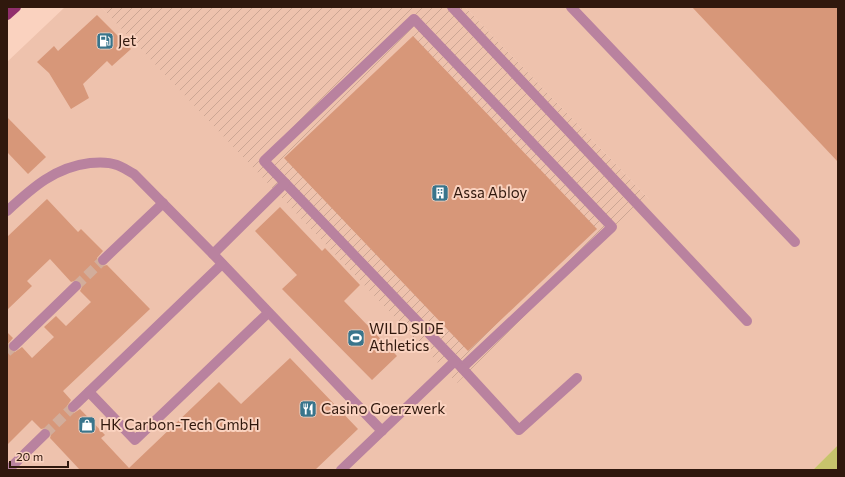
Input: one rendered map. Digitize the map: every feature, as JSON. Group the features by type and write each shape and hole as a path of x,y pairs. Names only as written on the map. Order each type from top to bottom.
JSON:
{"main road":[{"path":"7,15 16,7"}],"lane":[{"path":"452,7 747,321"},
{"path":"571,7 795,242"},
{"path":"341,470 382,431 459,365 612,227 414,19 264,161 459,365 519,430 577,378"},
{"path":"7,211 29,190 48,176 64,168 101,162 118,165 134,174 164,203 382,431"},
{"path":"213,254 286,183"},
{"path":"103,260 164,203"},
{"path":"73,407 222,264"},
{"path":"14,346 76,286"},
{"path":"89,392 135,440 268,313"},
{"path":"8,470 46,434"}],"shaded area":[{"path":"65,7 101,7 150,58 649,199 465,7 838,7 838,445 813,470 7,470 7,62"},
{"name":"Assa Abloy","path":"101,7 465,7 649,199 457,383"},
{"path":"838,445 838,470 813,470"}],"building":[{"path":"692,7 838,7 838,162"},
{"path":"97,15 131,49 112,66 107,61 83,84 89,98 71,109 49,73 37,62 54,46 58,51"},
{"name":"Assa Abloy","path":"413,36 597,229 468,351 284,158"},
{"path":"7,117 46,157 28,174 7,152"},
{"path":"47,199 78,232 81,229 103,251 97,258 98,264 102,266 107,265 150,309 63,391 71,400 67,406 68,411 74,413 80,409 105,435 101,438 129,468 219,382 241,404 290,358 358,429 315,470 80,470 50,438 50,430 46,428 41,429 32,420 7,445 7,332 13,338 8,344 9,350 15,352 22,347 32,358 54,337 44,327 56,316 66,326 91,302 80,291 82,287 81,282 77,280 71,282 50,259 27,281 32,286 7,310 7,237"},
{"path":"280,207 322,251 325,248 360,285 344,301 397,356 372,380 282,289 297,275 255,231"}],"tunnel":[{"path":"76,286 103,260"},
{"path":"7,352 14,346"},
{"path":"45,434 73,407"}],"place":[{"name":"Jet","path":"105,41"},
{"name":"Assa Abloy","path":"440,193"},
{"name":"WILD SIDE Athletics","path":"356,338"},
{"name":"Casino Goerzwerk","path":"308,409"},
{"name":"HK Carbon-Tech GmbH","path":"87,425"}]}
